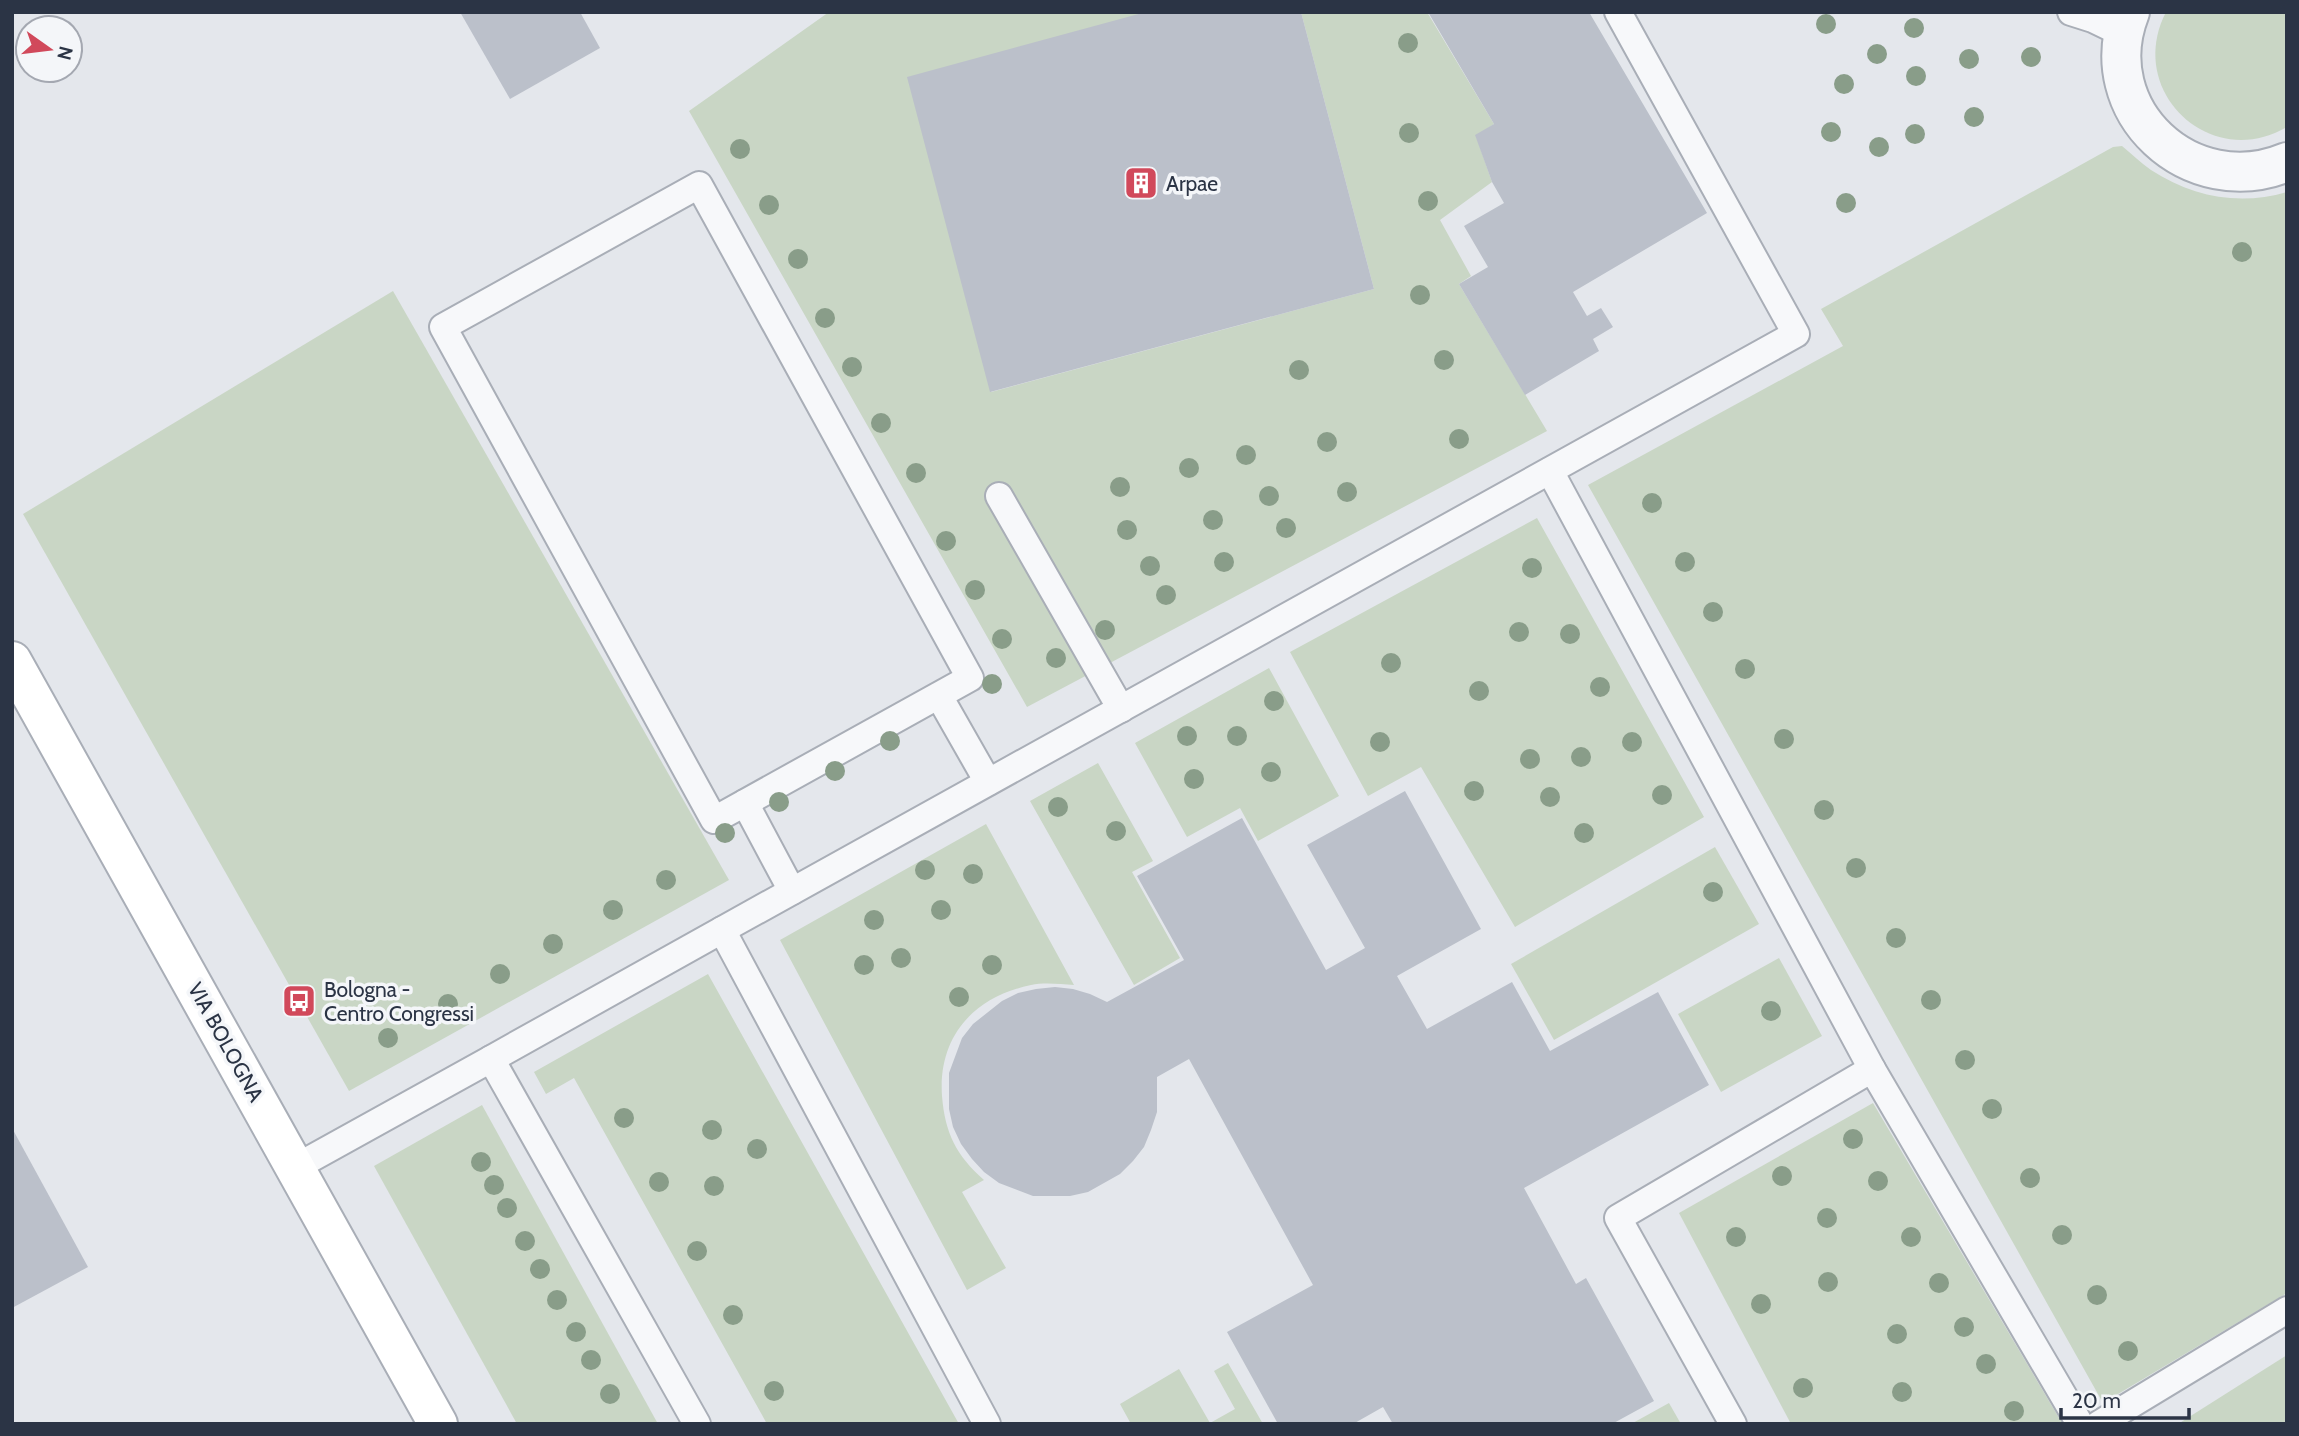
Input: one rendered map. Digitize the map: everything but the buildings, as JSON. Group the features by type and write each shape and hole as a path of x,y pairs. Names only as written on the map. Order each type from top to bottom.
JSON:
{"main road":[{"name":"VIA BOLOGNA","path":"12,661 438,1424"}],"street":[{"path":"2127,23 2122,67 2130,98 2146,126 2168,149 2197,165 2228,172 2260,170 2287,162"}],"lane":[{"path":"296,1167 1796,334 1618,12"},
{"path":"2071,12 2093,19 2127,23"},
{"path":"699,185 970,678 939,695 714,820 443,327 699,185"},
{"path":"1549,471 1872,1069 2080,1424"},
{"path":"999,496 1121,709"},
{"path":"939,695 988,782"},
{"path":"745,803 792,891"},
{"path":"722,930 987,1424"},
{"path":"491,1059 697,1424"},
{"path":"1733,1424 1618,1218 1872,1069"},
{"path":"2099,1424 2287,1310"}],"green space":[{"path":"829,12 1146,12 991,392 1374,289 1301,12 1427,12 1494,124 1476,136 1492,182 1440,220 1471,276 1459,284 1547,431 1027,707 689,111"},
{"path":"2166,12 2287,12 2287,127 2258,138 2230,139 2204,131 2182,116 2166,95 2157,70 2156,41"},
{"path":"2122,146 2151,170 2200,193 2251,198 2287,192 2287,1293 2103,1403 1588,485 1843,346 1821,309 2113,147"},
{"path":"393,291 729,880 349,1091 23,514"},
{"path":"1537,518 1704,817 1515,927 1421,767 1368,796 1290,652"},
{"path":"1269,668 1339,796 1258,841 1240,808 1187,837 1135,743"},
{"path":"1098,763 1153,861 1132,872 1180,958 1134,985 1030,801"},
{"path":"986,824 1074,985 1036,984 992,999 963,1023 946,1055 942,1096 949,1132 966,1162 984,1180 962,1192 1006,1268 967,1290 780,940"},
{"path":"1715,847 1759,924 1554,1040 1511,964"},
{"path":"1779,958 1822,1036 1721,1092 1678,1014"},
{"path":"708,974 959,1424 767,1424 574,1078 546,1094 534,1072"},
{"path":"1873,1103 2062,1423 1791,1424 1679,1213"},
{"path":"482,1105 658,1424 517,1424 374,1166"},
{"path":"2287,1355 2287,1424 2178,1424"},
{"path":"1228,1363 1263,1424 1131,1424 1120,1404 1179,1369 1210,1423 1235,1409 1214,1371"},
{"path":"1669,1403 1681,1424 1631,1424"}],"place":[{"name":"Arpae","path":"1141,183"},
{"name":"Bologna - Centro Congressi","path":"299,1001"}]}
